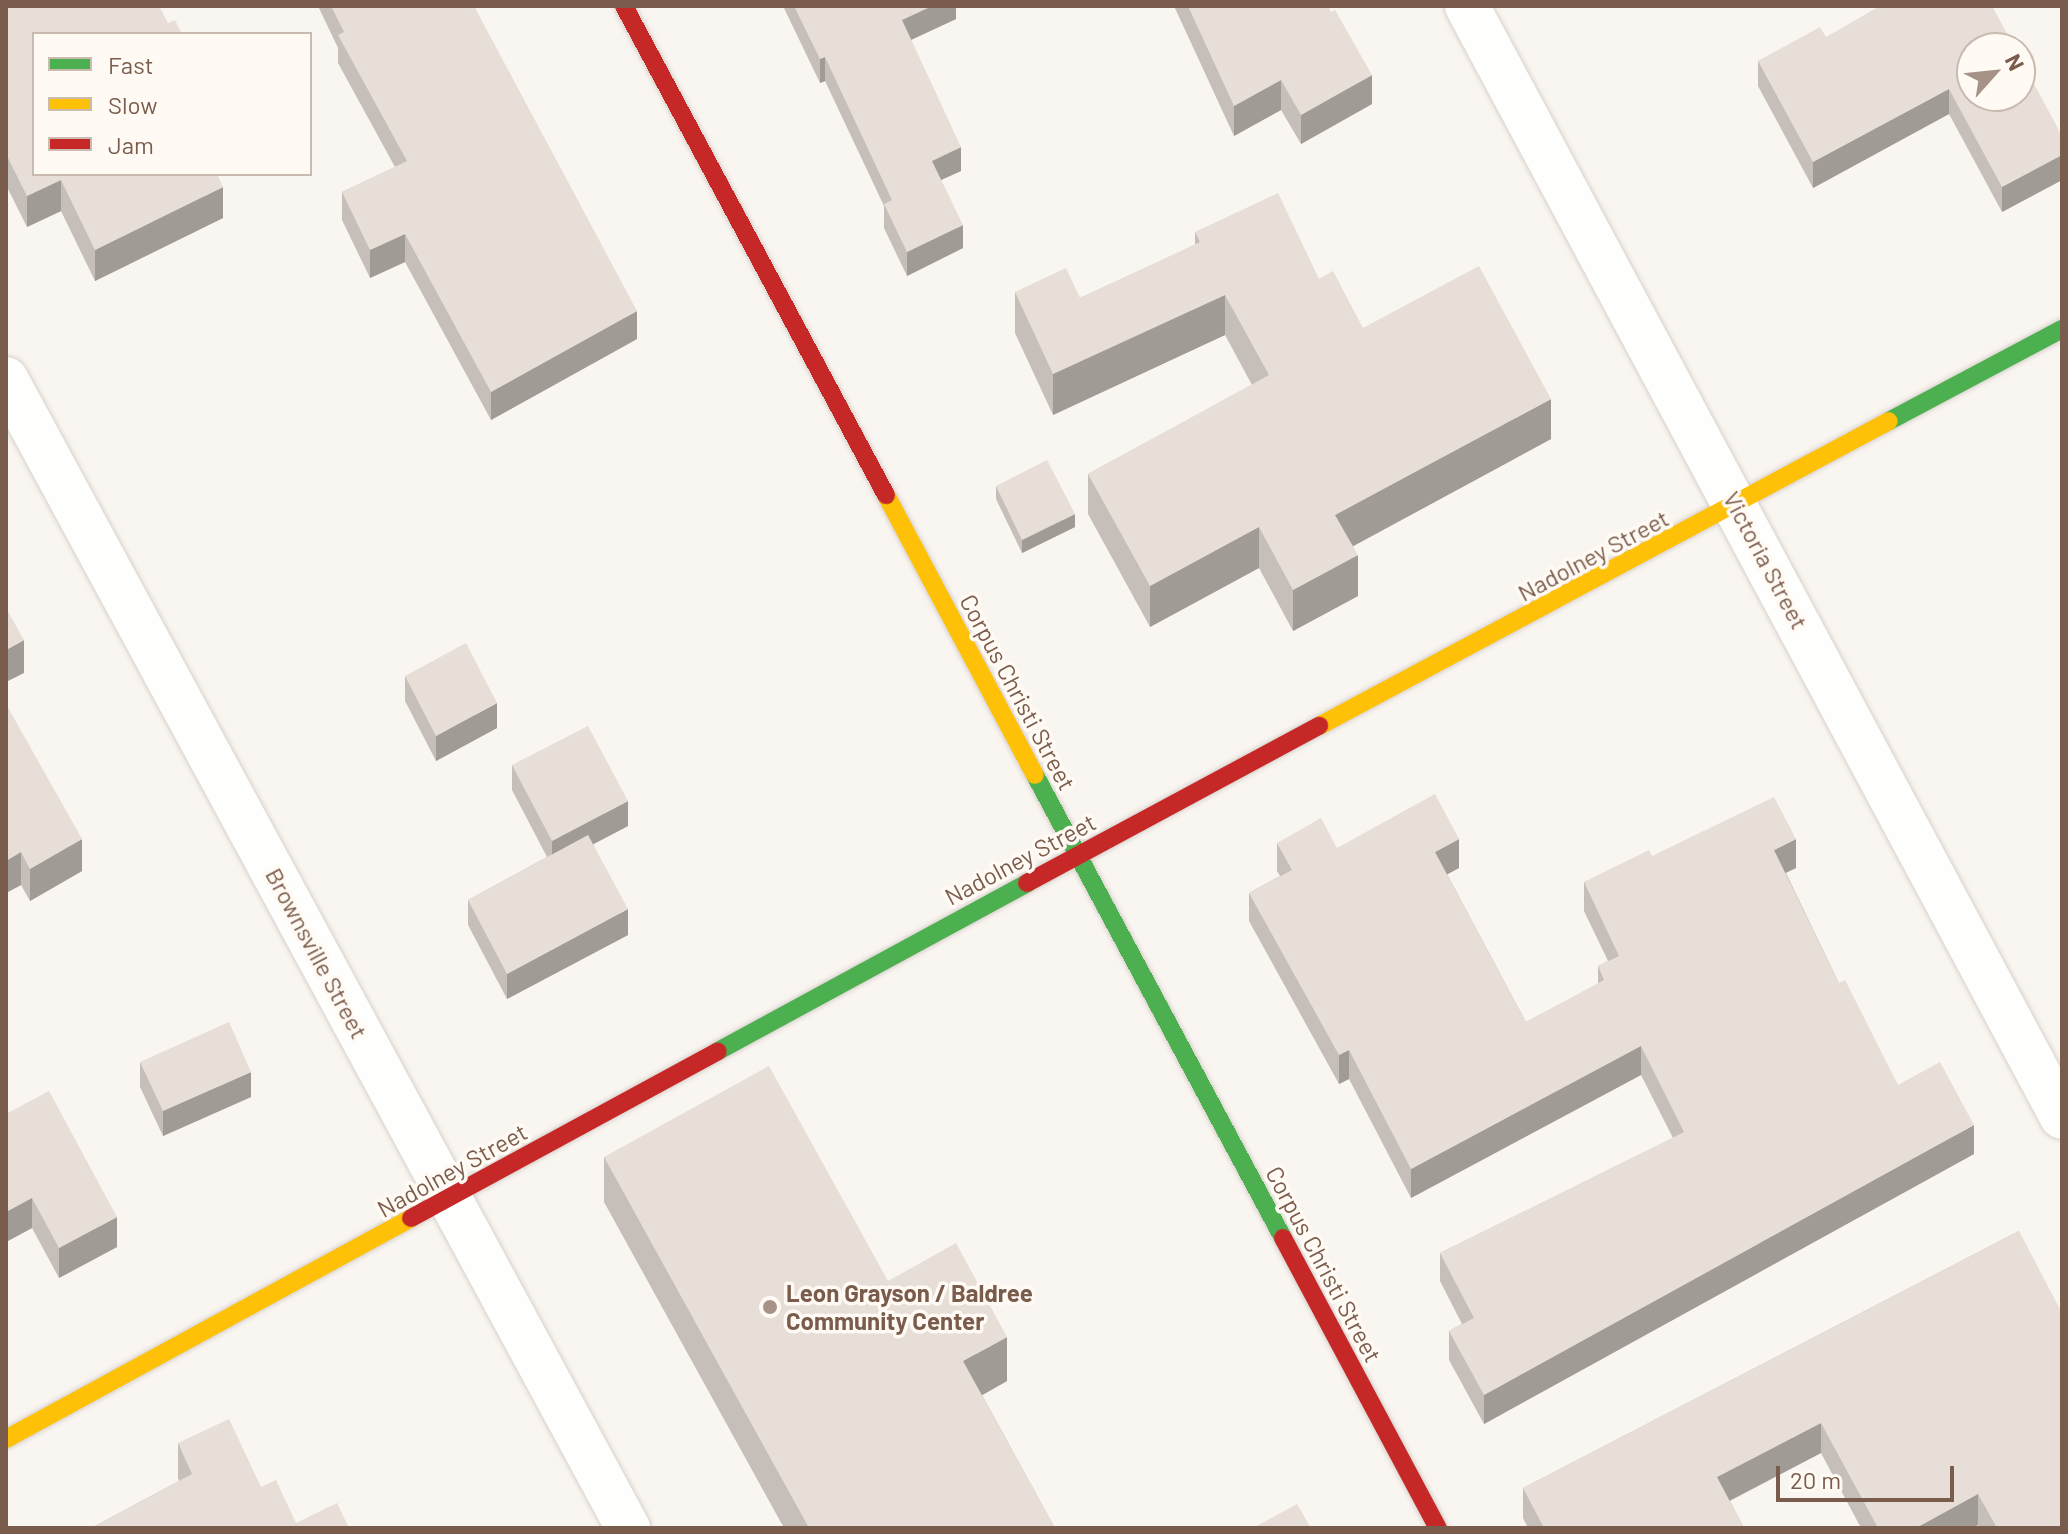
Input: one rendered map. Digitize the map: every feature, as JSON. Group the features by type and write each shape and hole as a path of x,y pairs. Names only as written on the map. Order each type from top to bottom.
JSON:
{"street":[{"name":"Corpus Christi Street","path":"624,6 1438,1528"},
{"name":"Victoria Street","path":"1467,6 1737,505 2062,1117"},
{"name":"Nadolney Street","path":"6,1439 1077,855 2062,329"},
{"name":"Brownsville Street","path":"6,379 628,1528"}],"building":[{"path":"6,6 159,6 168,23 175,20 181,32 32,32 32,176 218,176 223,187 95,250 61,180 27,196 6,154"},
{"path":"331,6 474,6 637,311 491,392 405,234 370,250 342,192 407,161 338,35 344,32"},
{"path":"794,6 932,6 902,20 961,147 932,161 963,225 907,252 884,204 892,200 825,57 820,59"},
{"path":"1188,6 1328,6 1331,12 1335,10 1372,75 1301,115 1281,80 1234,106"},
{"path":"1880,6 1992,6 2006,32 1956,32 1956,102 1949,89 1813,162 1758,61 1820,27 1826,37"},
{"path":"2036,88 2062,136 2062,155 2002,187 1961,112 2036,112"},
{"path":"1278,193 1319,279 1333,271 1363,328 1479,266 1551,399 1335,515 1358,555 1293,590 1259,527 1150,586 1088,474 1269,375 1225,295 1053,374 1015,292 1066,268 1080,298 1200,242 1195,232"},
{"path":"1047,460 1075,514 1022,540 996,486"},
{"path":"6,608 24,640 6,650"},
{"path":"466,643 497,703 436,736 405,676"},
{"path":"6,704 82,839 30,869 21,852 6,861"},
{"path":"588,726 628,801 552,841 512,765"},
{"path":"1435,794 1459,839 1435,852 1526,1022 1604,980 1598,966 1619,956 1584,882 1649,850 1652,856 1774,797 1796,839 1774,850 1839,983 1845,980 1898,1085 1940,1062 1974,1125 1484,1395 1449,1331 1474,1318 1440,1253 1684,1132 1641,1046 1411,1169 1349,1050 1339,1055 1249,893 1292,870 1277,843 1321,818 1337,848"},
{"path":"588,835 628,909 507,974 468,900"},
{"path":"229,1022 251,1072 163,1111 140,1062"},
{"name":"Leon Grayson / Baldree Community Center","path":"769,1066 888,1281 956,1243 1007,1337 963,1361 1055,1528 809,1528 604,1157"},
{"path":"49,1091 117,1217 59,1248 32,1198 6,1212 6,1114"},
{"path":"2019,1231 2062,1313 2062,1528 1997,1528 1978,1494 1916,1528 1878,1528 1821,1423 1717,1477 1744,1528 1544,1528 1523,1488"},
{"path":"229,1419 261,1487 276,1480 296,1523 337,1503 349,1528 91,1528 192,1474 178,1443"},
{"path":"1297,1504 1311,1528 1253,1528"}],"traffic: fast":[{"path":"1889,421 2062,329"},
{"path":"1035,775 1283,1238"},
{"path":"718,1051 1027,883"}],"traffic: slow":[{"path":"1319,726 1889,421"},
{"path":"886,495 1035,775"},
{"path":"6,1439 411,1218"}],"traffic: jam":[{"path":"624,6 886,495"},
{"path":"1027,883 1319,726"},
{"path":"411,1218 718,1051"},
{"path":"1283,1238 1438,1528"}],"place":[{"name":"Leon Grayson / Baldree Community Center","path":"770,1307"}]}
